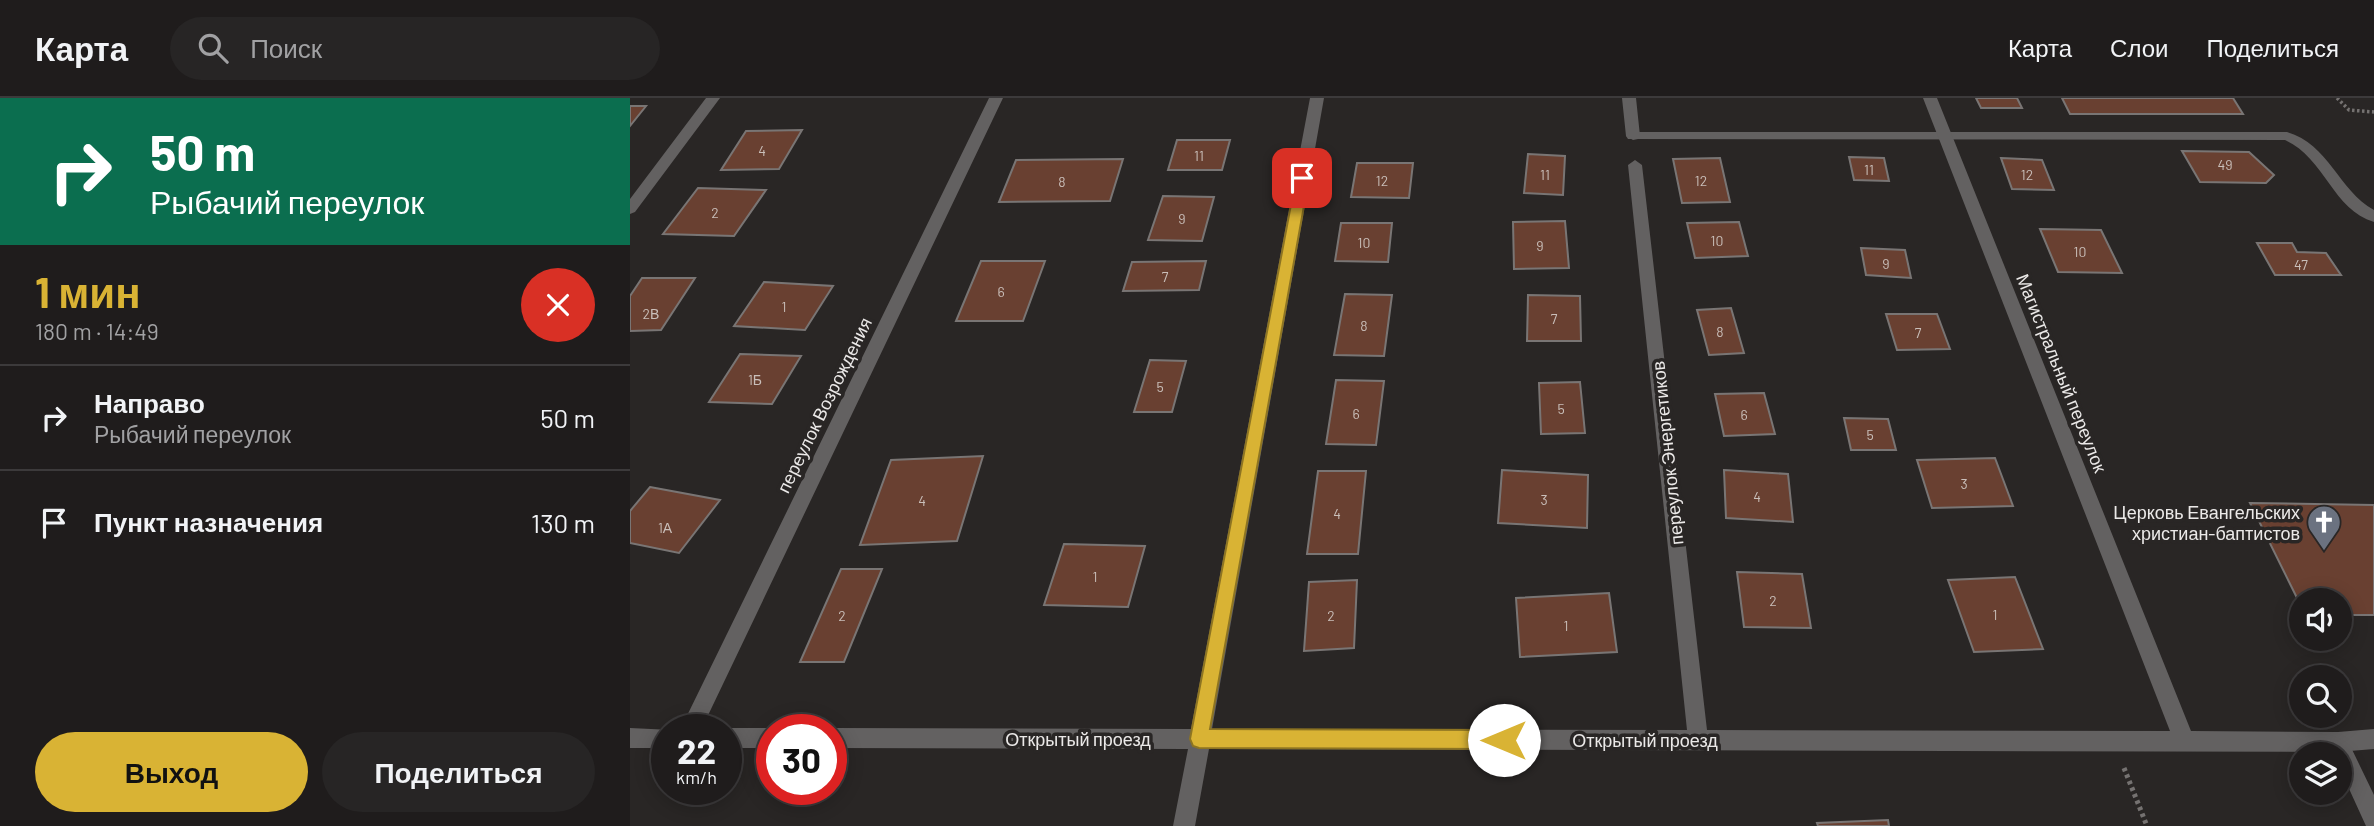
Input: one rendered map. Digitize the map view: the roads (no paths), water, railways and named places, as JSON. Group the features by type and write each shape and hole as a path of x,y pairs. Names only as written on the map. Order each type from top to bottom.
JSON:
{"street":[{"path":"630,209 713,98"},
{"name":"переулок Возрождения","path":"698,714 996,98"},
{"path":"1184,826 1317,98"},
{"path":"1629,98 1633,136 2287,136 2309,146 2351,202 2374,218"},
{"name":"Магистральный переулок","path":"1930,98 2185,742"},
{"name":"переулок Энергетиков","path":"1635,165 1698,740"},
{"path":"630,738 651,738"},
{"name":"Открытый проезд","path":"847,738 2289,742"},
{"name":"Открытый проезд","path":"2338,742 2374,739"},
{"path":"2352,772 2374,819"}],"place":[{"name":"Церковь Евангельских христиан-баптистов","path":"2324,552"}]}
